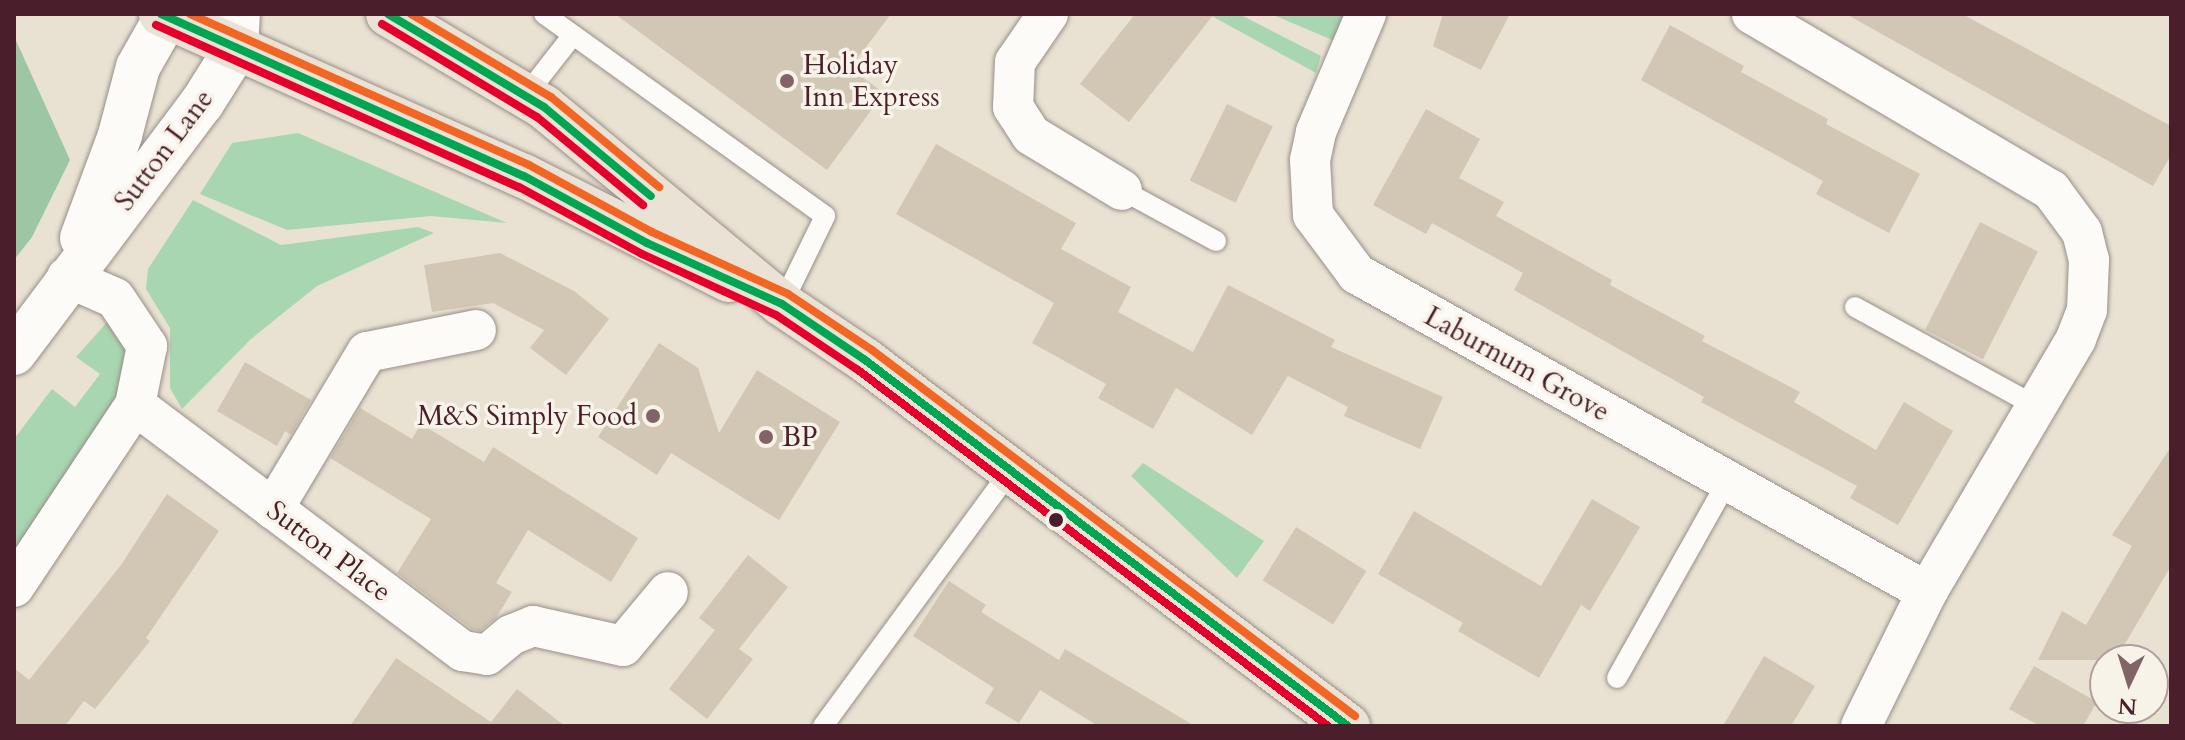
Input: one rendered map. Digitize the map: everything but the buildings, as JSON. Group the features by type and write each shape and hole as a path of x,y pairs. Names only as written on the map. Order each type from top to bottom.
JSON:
{"highway":[{"path":"388,14 526,95 782,304 1011,470 1348,726"},
{"path":"155,15 248,42 524,176 647,243 782,304"}],"street":[{"path":"1048,14 1015,62 1013,107 1031,135 1122,190"},
{"name":"Laburnum Grove","path":"1366,14 1316,132 1310,160 1313,215 1357,274 1927,592"},
{"path":"1752,14 2024,171 2051,190 2070,212 2089,260 2087,310 2036,406 1927,592 1861,726"},
{"name":"Sutton Lane","path":"67,277 120,135 155,15"},
{"name":"Sutton Lane","path":"14,353 67,277 210,89 231,71 248,42"},
{"path":"14,587 135,405 147,346 115,298 67,277"},
{"path":"273,509 367,352 476,330"},
{"name":"Sutton Place","path":"135,405 472,655 495,652 511,635 533,626 623,646 668,592"}],"lane":[{"path":"544,14 825,216 782,304"},
{"path":"526,95 573,35"},
{"path":"1122,190 1216,241"},
{"path":"1855,307 2036,406"},
{"path":"823,726 1011,470"},
{"path":"1617,678 1727,482"}],"green space":[{"path":"1208,14 1239,14 1321,56 1316,73"},
{"path":"1271,14 1347,14 1337,42"},
{"path":"14,36 70,160 32,237 14,260"},
{"path":"298,133 507,223 431,216 287,230 200,194 232,143"},
{"path":"193,200 281,245 418,227 434,233 317,286 251,339 182,409 170,388 170,328 146,289 148,269"},
{"path":"109,320 117,320 129,363 124,404 14,566 14,439 52,389 75,407 100,374 76,357"},
{"path":"1143,463 1264,541 1237,578 1131,476"}],"transit line":[{"path":"161,14 524,176 647,243 782,304 865,360 1348,726"},
{"path":"190,14 529,165 652,232 788,294 872,350 1355,716"},
{"path":"388,14 544,107 651,196"},
{"path":"411,14 551,97 659,187"},
{"path":"382,24 537,117 643,205"},
{"path":"156,25 519,187 642,254 776,315 858,370 1328,726"}],"place":[{"name":"Holiday Inn Express","path":"787,81"},
{"name":"M&S Simply Food","path":"653,416"},
{"name":"BP","path":"766,437"}]}
